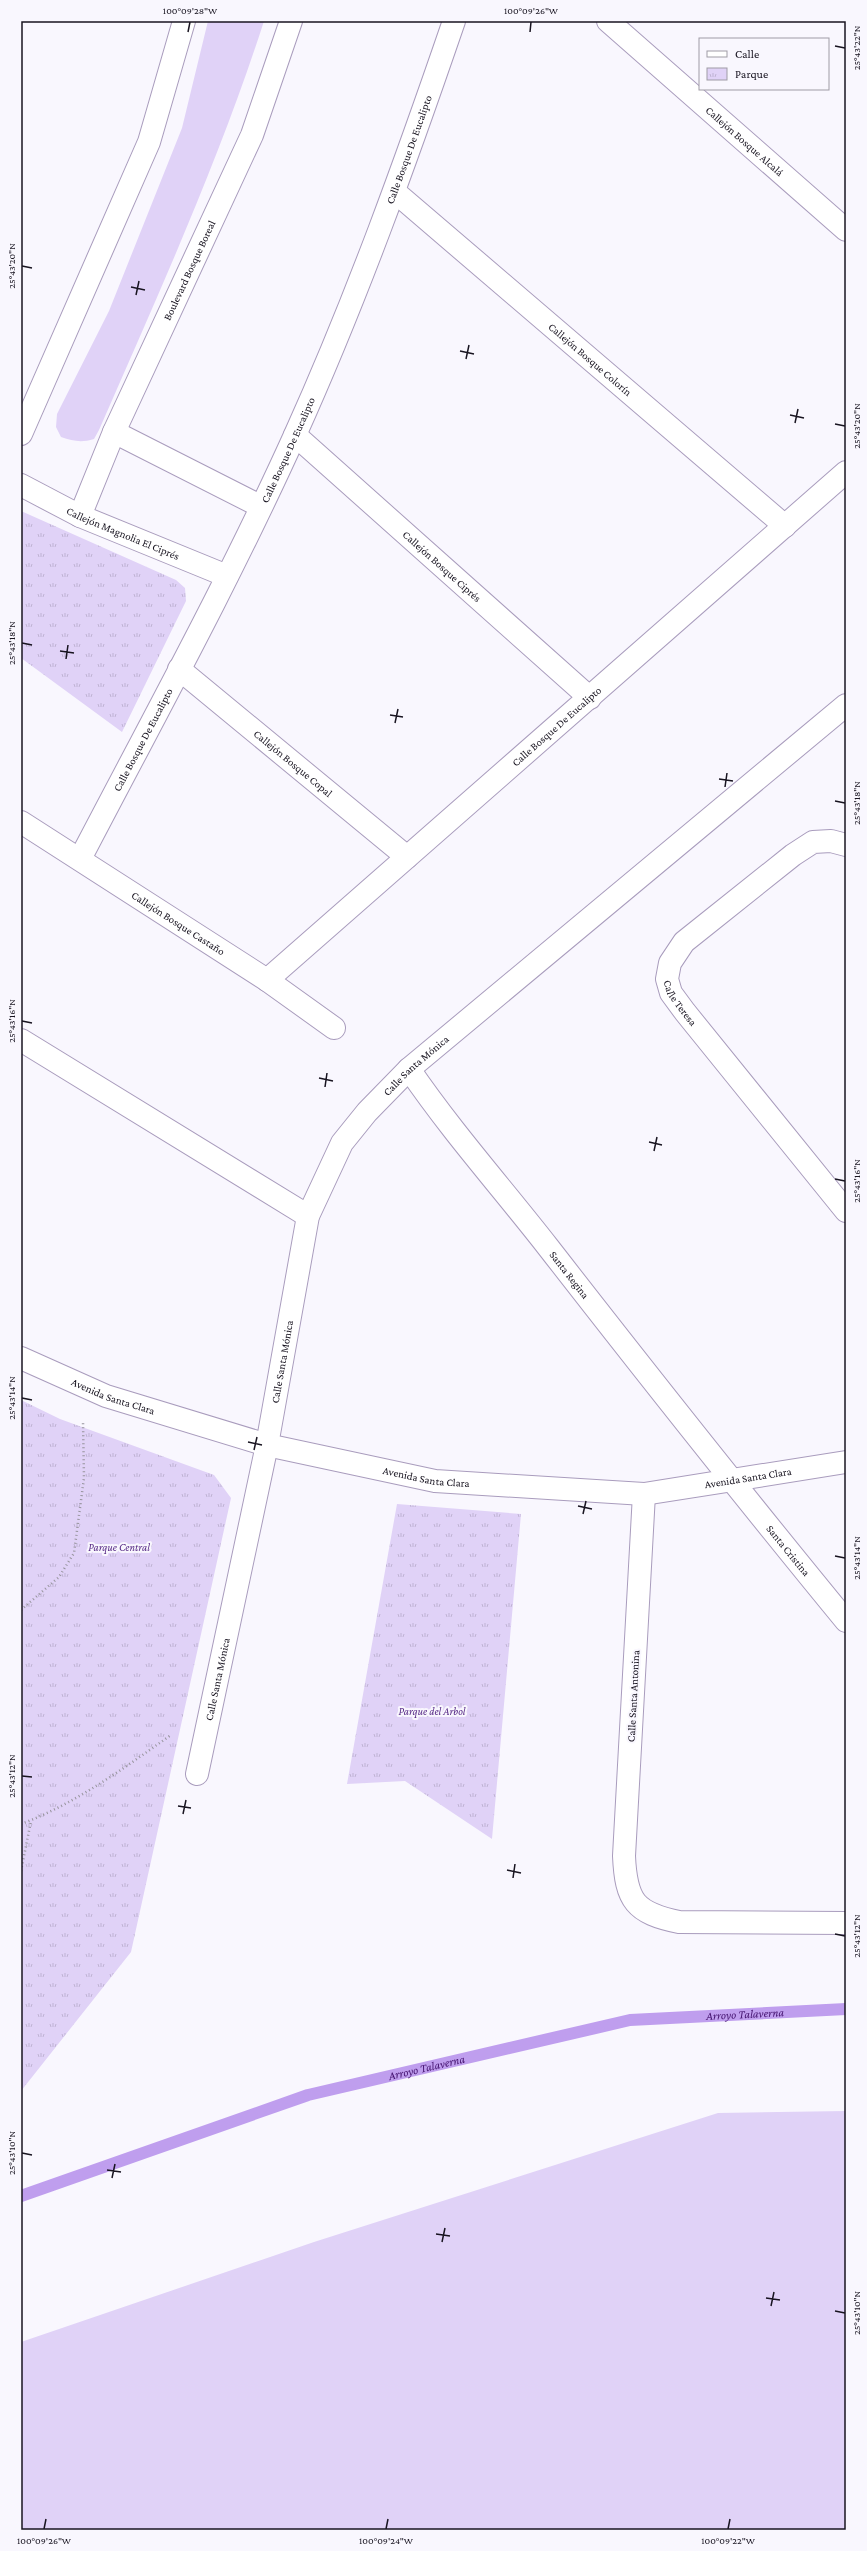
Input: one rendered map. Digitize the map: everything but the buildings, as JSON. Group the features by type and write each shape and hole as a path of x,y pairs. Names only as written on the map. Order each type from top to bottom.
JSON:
{"street":[{"path":"21,434 29,396 149,142 184,21"},
{"name":"Boulevard Bosque Boreal","path":"80,516 114,432 252,134 291,21"},
{"name":"Calle Bosque De Eucalipto","path":"80,859 227,576 295,435 395,192 454,21"},
{"name":"Callejón Bosque Alcalá","path":"608,21 846,230"},
{"name":"Callejón Bosque Colorín","path":"395,192 785,526"},
{"path":"114,432 260,506"},
{"name":"Callejón Bosque Ciprés","path":"295,435 590,698"},
{"name":"Calle Bosque De Eucalipto","path":"267,980 846,472"},
{"name":"Callejón Magnolia El Ciprés","path":"21,485 80,516 227,576"},
{"name":"Callejón Bosque Copal","path":"179,669 407,857"},
{"name":"Calle Santa Mónica","path":"197,1774 267,1445 308,1216 342,1143 367,1112 409,1069 846,706"},
{"name":"Callejón Bosque Castaño","path":"21,822 267,980 334,1028"},
{"name":"Calle Teresa","path":"846,845 831,841 813,842 793,855 684,942 670,962 667,979 671,993 685,1012 846,1211"},
{"path":"21,1040 308,1216"},
{"name":"Santa Regina","path":"409,1069 442,1118 539,1235 731,1480"},
{"name":"Avenida Santa Clara","path":"21,1358 106,1396 267,1445 435,1481 644,1494 846,1462"},
{"name":"Santa Cristina","path":"731,1480 846,1621"},
{"name":"Calle Santa Antonina","path":"644,1494 624,1856 625,1872 632,1898 642,1910 657,1917 679,1922 846,1923"}],"path":[{"path":"21,1610 59,1577 74,1553 84,1478 82,1385"},
{"path":"21,1824 47,1814 133,1762 212,1705"},
{"path":"21,1871 31,1820"}],"green space":[{"path":"208,21 264,21 228,125 208,176 99,430 94,439 85,441 69,440 61,437 56,427 57,414 109,311 182,128"},
{"path":"21,511 176,580 185,588 186,601 122,732 21,658"},
{"name":"Parque Central","path":"21,1400 60,1419 214,1475 231,1498 131,1952 21,2091"},
{"name":"Parque del Arbol","path":"397,1504 521,1514 492,1839 405,1781 347,1784"},
{"path":"846,2111 846,2530 21,2530 21,2342 314,2242 718,2113"}],"waterway":[{"name":"Arroyo Talaverna","path":"21,2196 308,2095 630,2020 846,2009"}]}
